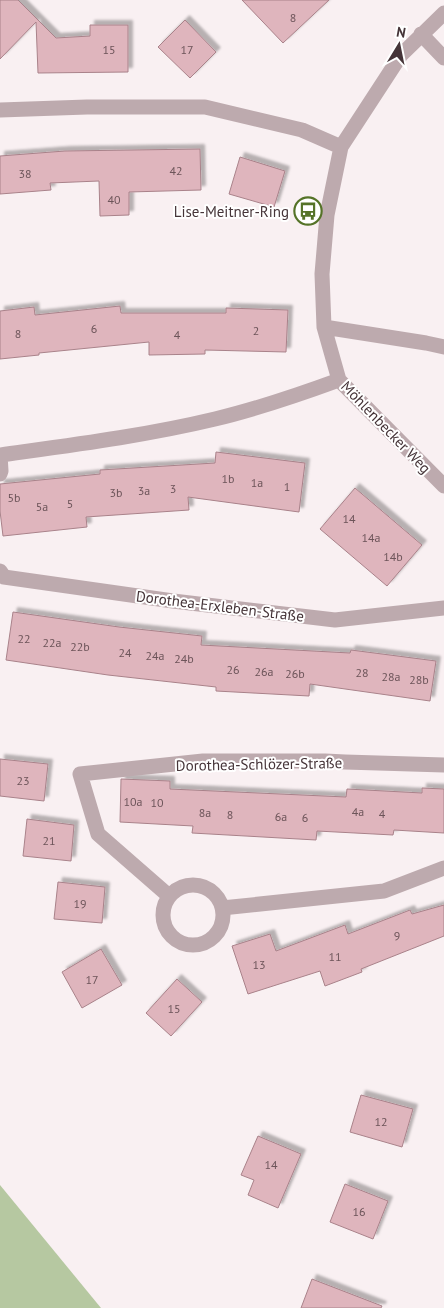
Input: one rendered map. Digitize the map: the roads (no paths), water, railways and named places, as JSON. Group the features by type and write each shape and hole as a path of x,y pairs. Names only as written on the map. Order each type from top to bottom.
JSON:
{"street":[{"name":"Möhlenbecker Weg","path":"444,13 401,55 341,147 327,214 322,274 324,327 339,380 444,486"},
{"path":"421,34 444,58"},
{"path":"0,110 87,107 205,107 302,130 341,147"},
{"path":"324,327 426,342 444,347"},
{"path":"0,474 0,455 116,439 216,419 278,402 339,380"},
{"name":"Dorothea-Erxleben-Straße","path":"0,571 4,578 173,601 335,620 444,608"},
{"name":"Dorothea-Schlözer-Straße","path":"169,896 98,834 80,774 203,762 325,761 444,765"},
{"path":"222,908 384,891 444,868"},
{"path":"185,886 204,887 218,899 222,908 221,928 206,943 195,946 185,945 175,940 163,924 162,914 169,896 185,886"}],"place":[{"name":"Lise-Meitner-Ring","path":"308,211"}]}
